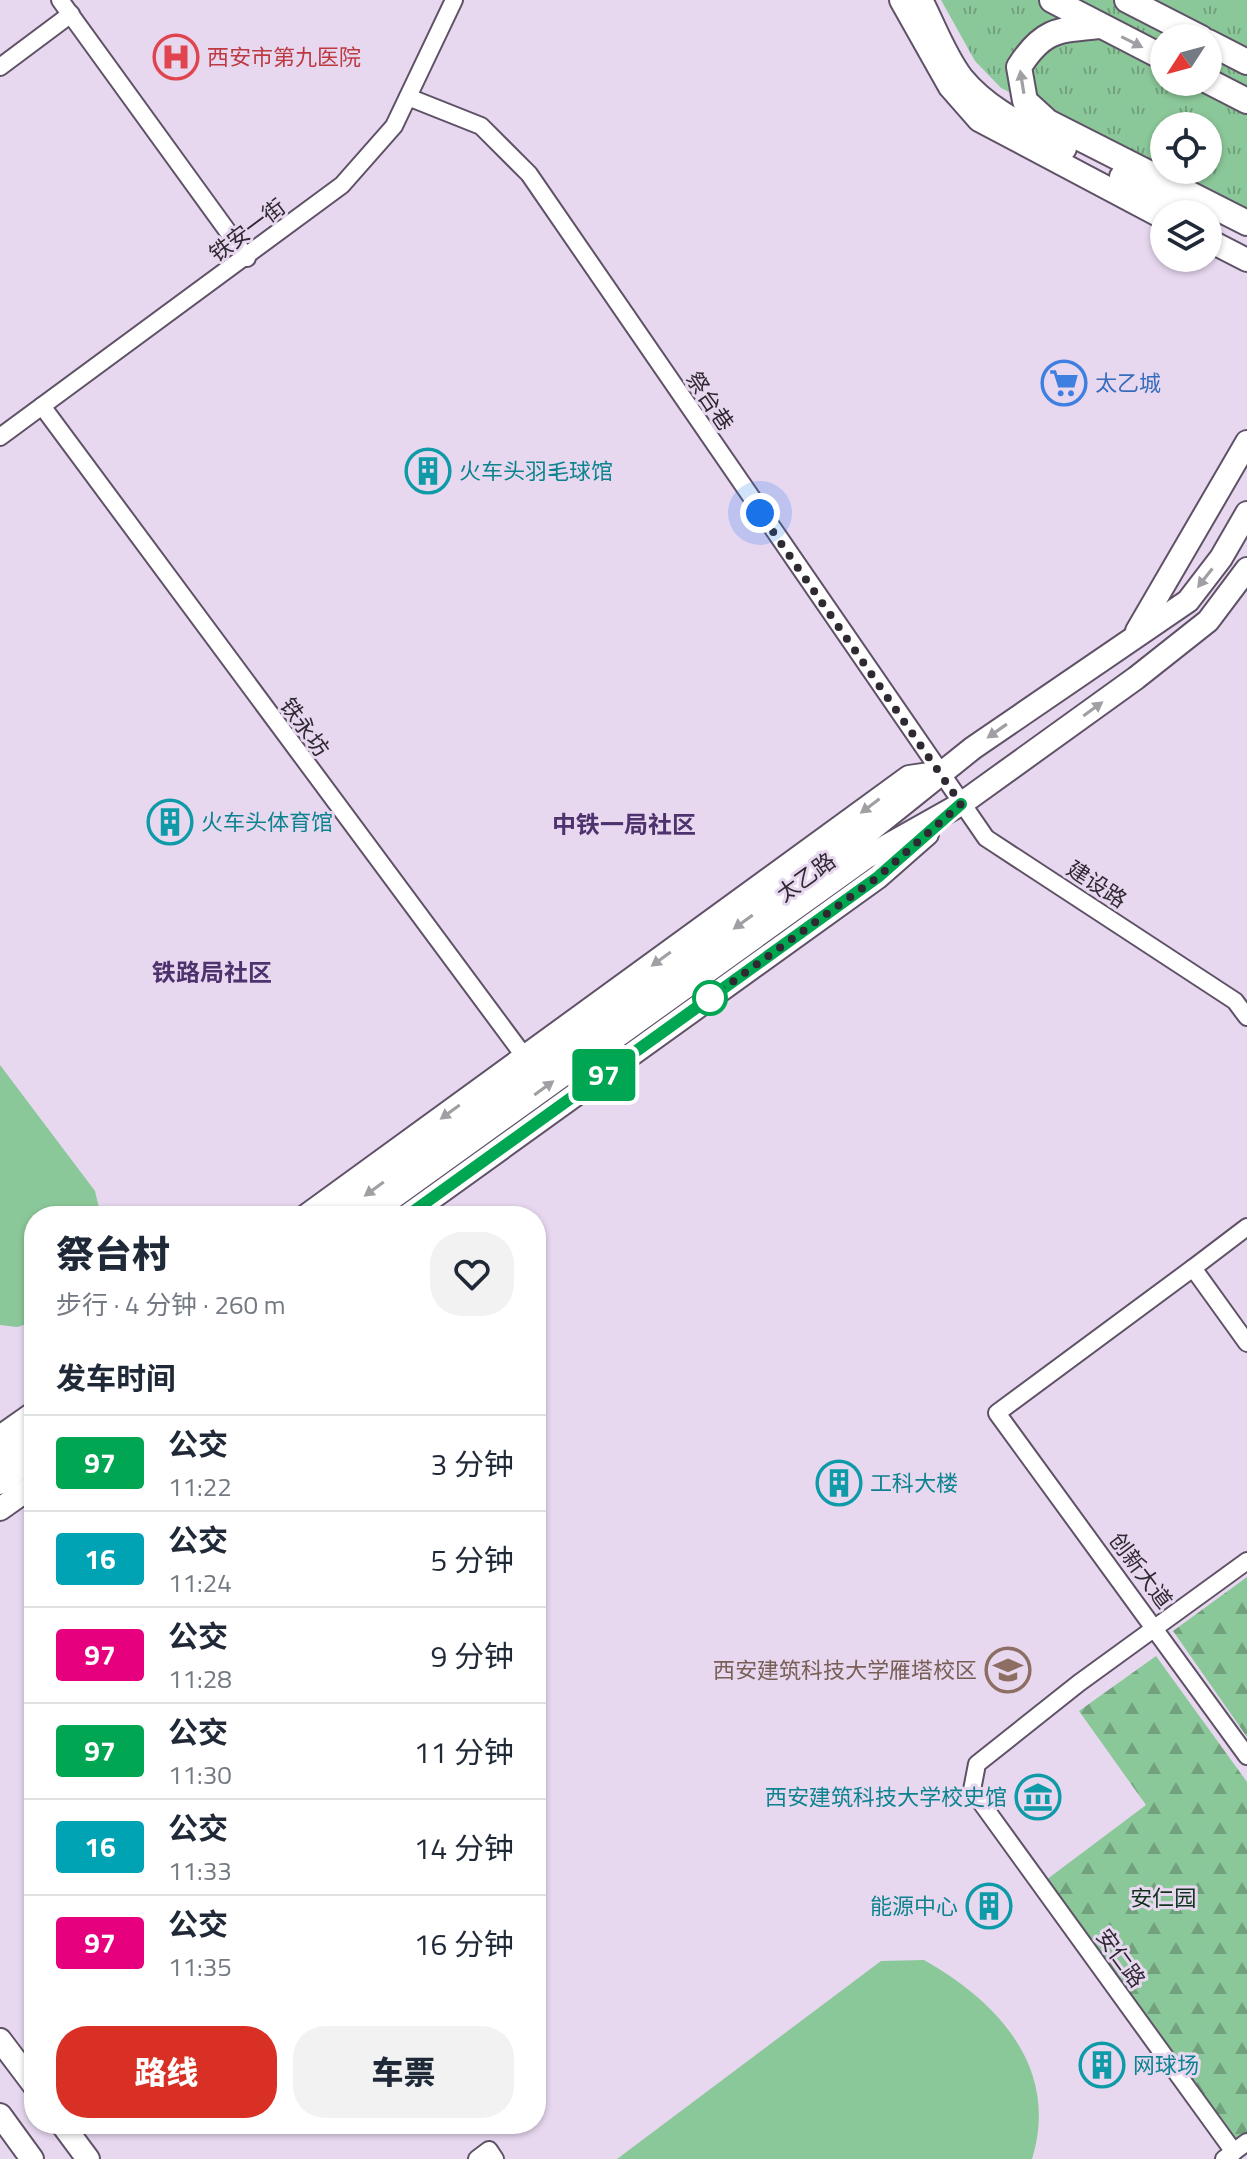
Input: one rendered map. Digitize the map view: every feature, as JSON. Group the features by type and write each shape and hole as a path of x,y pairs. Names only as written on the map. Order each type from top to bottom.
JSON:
{"highway":[{"path":"920,0 959,75 978,95 1009,119 1166,200"},
{"path":"1052,0 1150,51"},
{"path":"1127,0 1174,24"},
{"path":"1100,26 1055,30 1033,45 1019,67 1025,101 1048,122 1247,223"},
{"path":"1222,49 1247,62"},
{"path":"1222,88 1247,101"},
{"path":"1222,229 1247,242"}],"main road":[{"path":"901,0 950,87 979,120 1150,211"},
{"path":"1222,247 1247,260"},
{"path":"1134,635 1247,442"},
{"name":"太乙路","path":"350,1206 531,1064 862,837 939,773 1134,635 1188,601 1221,558 1247,513"},
{"name":"太乙路","path":"381,1206 865,858 961,804 1208,621 1247,569"},
{"path":"1208,621 1247,591"},
{"path":"421,1206 878,877 961,804"},
{"path":"321,1206 531,1064"},
{"path":"0,1437 24,1420"},
{"path":"0,1461 24,1443"},
{"path":"0,1483 24,1465"},
{"path":"0,1509 24,1492"},
{"path":"0,2040 24,2072"},
{"path":"0,2115 32,2159"},
{"path":"69,2134 88,2159"}],"street":[{"path":"60,0 247,258"},
{"name":"铁安一街","path":"0,437 247,258 342,185 394,126 454,0"},
{"path":"0,67 71,14"},
{"name":"祭台巷","path":"408,97 481,126 529,174 939,773"},
{"name":"铁永坊","path":"42,406 531,1064"},
{"name":"建设路","path":"939,773 986,838 1241,998 1247,1017"},
{"path":"1247,1227 1193,1268 1247,1343"},
{"name":"创新大道","path":"1193,1268 997,1413 1247,1756"},
{"path":"1157,1629 1247,1561"},
{"name":"安仁路","path":"1157,1629 1079,1683 977,1764 972,1790 1235,2151"},
{"path":"477,2159 489,2150 495,2159"}],"green space":[{"path":"941,0 1247,0 1247,211 1194,184 1222,184 1222,112 1150,112 1150,161 1001,88 975,61"},
{"path":"0,1065 95,1191 99,1206 24,1206 24,1325 0,1325"},
{"path":"1247,1577 1247,1737 1173,1631"},
{"name":"安仁园","path":"1156,1656 1247,1782 1247,2135 1237,2142 1046,1880 1146,1805 1079,1711"},
{"path":"924,1960 976,1996 998,2017 1016,2041 1030,2067 1037,2095 1038,2126 1032,2159 617,2159 881,1961"}],"bus line":[{"name":"97","path":"421,1206 878,877 961,804"}],"place":[{"name":"西安市第九医院","path":"176,57"},
{"name":"太乙城","path":"1064,383"},
{"name":"火车头羽毛球馆","path":"428,471"},
{"name":"火车头体育馆","path":"170,822"},
{"name":"工科大楼","path":"839,1483"},
{"name":"西安建筑科技大学雁塔校区","path":"1008,1670"},
{"name":"西安建筑科技大学校史馆","path":"1038,1797"},
{"name":"能源中心","path":"989,1906"},
{"name":"网球场","path":"1102,2065"}],"district":[{"name":"中铁一局社区","path":"624,825"},
{"name":"铁路局社区","path":"212,973"}],"route":[{"path":"710,998 878,877 961,804 760,513"}]}
